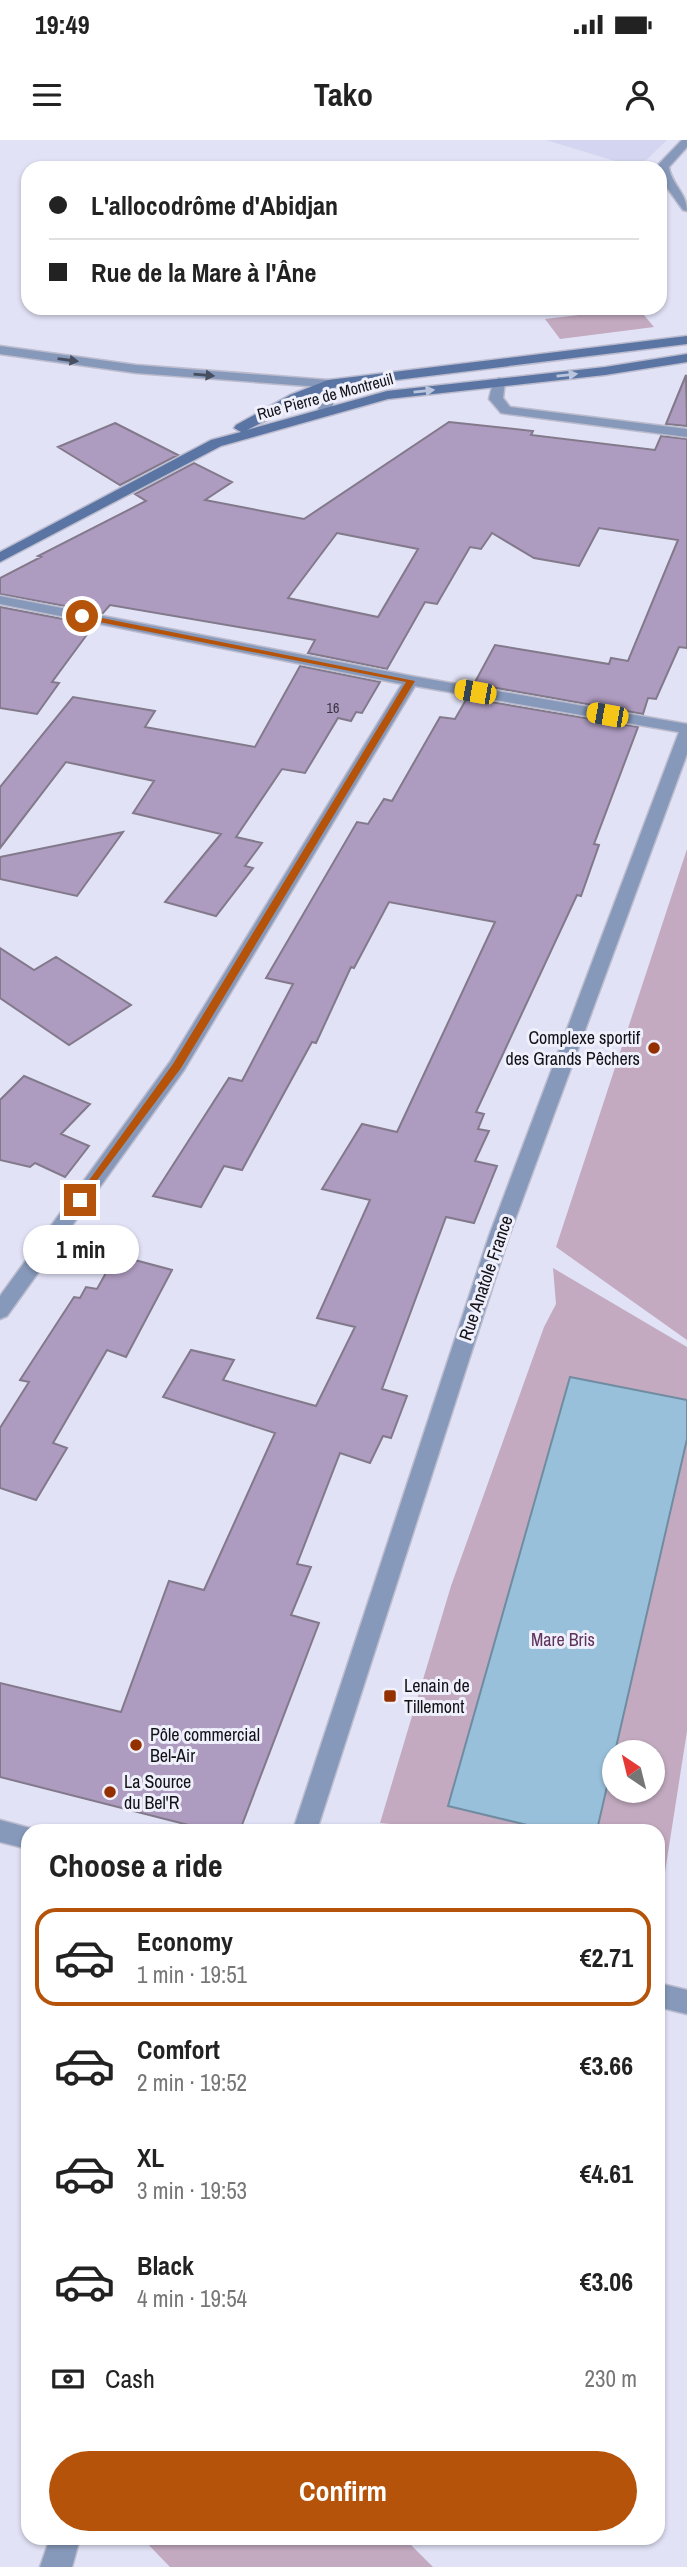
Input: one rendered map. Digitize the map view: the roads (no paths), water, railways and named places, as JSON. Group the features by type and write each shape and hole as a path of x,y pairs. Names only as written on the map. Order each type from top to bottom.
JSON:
{"main road":[{"name":"Rue Pierre de Montreuil","path":"0,558 216,443 268,412 328,384 687,340"},
{"name":"Rue Pierre de Montreuil","path":"216,443 387,395 687,358"}],"street":[{"path":"667,162 687,141"},
{"path":"667,180 687,208"},
{"path":"0,350 136,369 328,384 326,412"},
{"path":"499,382 496,399 506,410 687,433"},
{"path":"0,600 411,681 687,731"},
{"path":"0,1311 177,1066 411,681"},
{"name":"Rue Anatole France","path":"306,1824 499,1236 687,731"},
{"path":"0,1831 21,1836"},
{"path":"665,1997 687,2002"},
{"path":"56,2567 63,2545"}],"place":[{"name":"Complexe sportif des Grands Pêchers","path":"654,1048"},
{"name":"Lenain de Tillemont","path":"390,1696"},
{"name":"Pôle commercial Bel-Air","path":"136,1745"},
{"name":"La Source du Bel'R","path":"110,1792"}],"park label":[{"name":"Mare Bris","path":"563,1640"}]}
